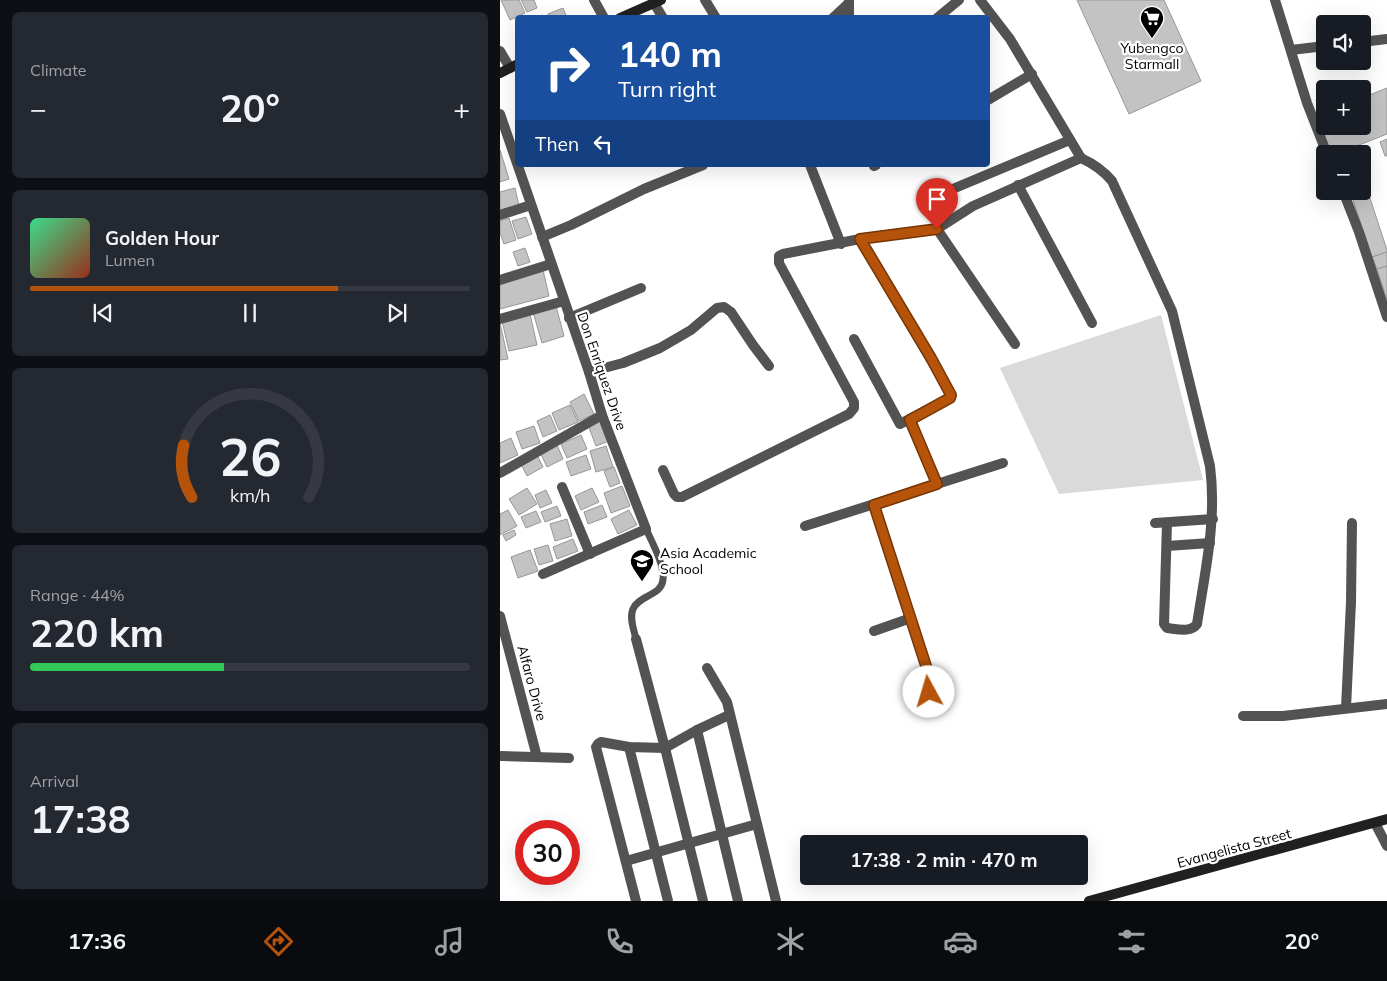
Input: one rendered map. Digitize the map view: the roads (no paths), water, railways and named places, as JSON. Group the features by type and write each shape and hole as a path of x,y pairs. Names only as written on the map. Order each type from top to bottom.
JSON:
{"main road":[{"path":"627,15 657,2"},
{"path":"500,72 514,66"},
{"name":"Evangelista Street","path":"1089,901 1387,819"}],"street":[{"path":"594,0 602,15"},
{"path":"706,0 714,15"},
{"path":"941,15 959,0"},
{"path":"980,0 986,15"},
{"path":"1275,0 1307,103 1324,145"},
{"path":"836,15 849,1"},
{"path":"849,1 849,15"},
{"path":"657,2 662,15"},
{"path":"990,19 1010,38 1080,158 1095,164 1112,181 1172,310 1210,466 1213,487 1213,519 1197,624 1195,628 1190,630 1167,628 1164,624 1167,523"},
{"path":"1371,41 1387,39"},
{"path":"1291,50 1316,47"},
{"path":"500,51 514,66"},
{"path":"990,99 1032,74"},
{"name":"Don Enriquez Drive","path":"500,114 515,158"},
{"path":"955,188 1070,140"},
{"path":"663,470 674,494 677,497 682,497 849,414 854,408 854,402 778,260 779,256 860,239 937,229 973,206 1080,158"},
{"name":"Don Enriquez Drive","path":"518,167 602,415 646,529"},
{"path":"542,237 698,167"},
{"path":"811,167 841,244"},
{"path":"1018,185 1092,323"},
{"path":"1346,200 1359,232 1387,317"},
{"path":"500,215 531,205"},
{"path":"937,229 1015,344"},
{"path":"854,339 898,422 903,424 950,398 950,392 860,239"},
{"path":"500,280 551,264"},
{"path":"569,318 641,288"},
{"path":"500,319 564,301"},
{"path":"589,372 623,363 660,348 691,330 717,308 724,307 731,312 753,346 769,366"},
{"path":"500,473 602,415"},
{"path":"910,420 937,484"},
{"path":"805,526 1003,463"},
{"path":"562,487 590,554"},
{"path":"874,505 928,672 929,692 924,707"},
{"path":"1155,523 1213,519"},
{"path":"1346,708 1351,602 1352,523"},
{"path":"543,574 646,529 661,566 663,583 659,590 638,602 633,608 632,624 703,901"},
{"path":"1167,546 1210,543"},
{"name":"Alfaro Drive","path":"500,616 537,757"},
{"path":"874,631 911,618"},
{"path":"707,668 727,702 776,901"},
{"path":"1243,716 1283,716 1387,703"},
{"path":"636,901 596,747 601,742 629,747 665,748 696,730 729,715"},
{"path":"696,730 738,901"},
{"path":"629,747 668,901"},
{"path":"500,756 570,758"},
{"path":"1375,823 1387,846"},
{"path":"626,861 757,824"}],"place":[{"name":"Yubengco Starmall","path":"1152,39"},
{"name":"Asia Academic School","path":"642,582"}]}
